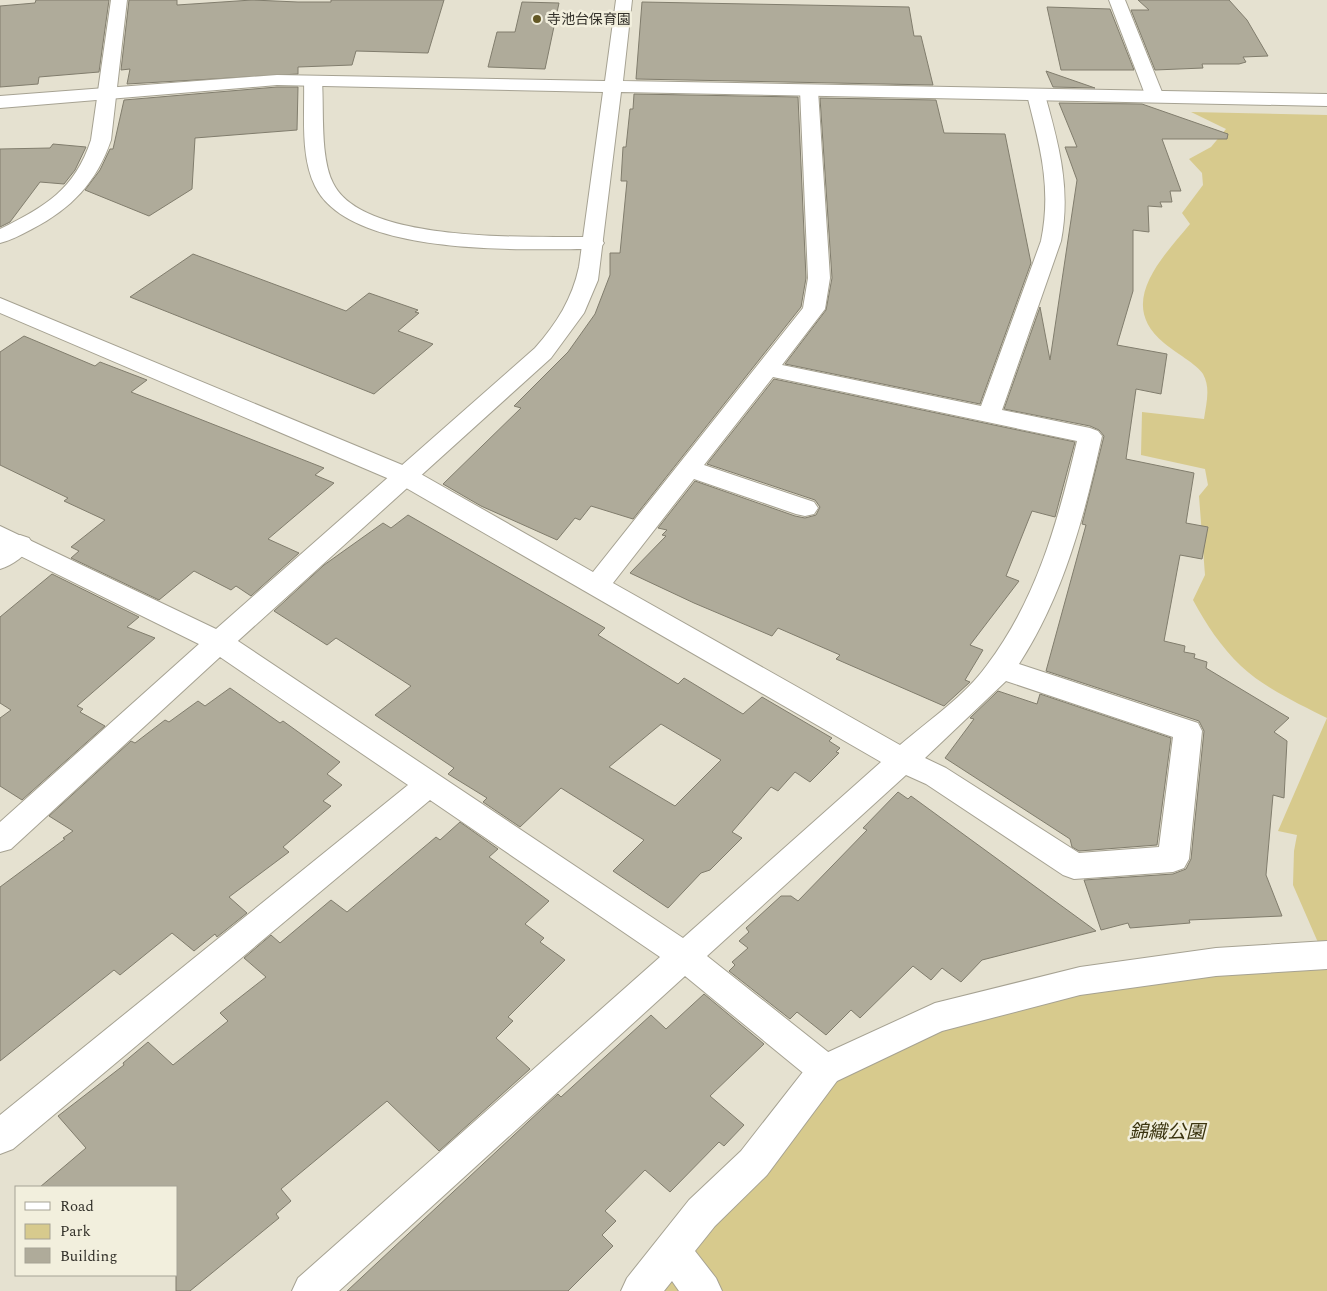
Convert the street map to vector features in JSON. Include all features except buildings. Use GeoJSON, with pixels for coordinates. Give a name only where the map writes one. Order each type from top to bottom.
{"type":"FeatureCollection","features":[{"type":"Feature","properties":{"kind":"street"},"geometry":{"type":"LineString","coordinates":[[0,238],[28,224],[65,199],[90,173],[98,157],[102,140],[119,0]]}},
{"type":"Feature","properties":{"kind":"street"},"geometry":{"type":"LineString","coordinates":[[0,840],[543,353],[564,330],[576,312],[587,289],[624,0]]}},
{"type":"Feature","properties":{"kind":"street"},"geometry":{"type":"LineString","coordinates":[[1117,0],[1155,97]]}},
{"type":"Feature","properties":{"kind":"street"},"geometry":{"type":"LineString","coordinates":[[313,81],[319,173],[326,189],[357,216],[375,225],[460,240],[594,243]]}},
{"type":"Feature","properties":{"kind":"street"},"geometry":{"type":"LineString","coordinates":[[0,102],[246,82],[313,81],[1327,100]]}},
{"type":"Feature","properties":{"kind":"street"},"geometry":{"type":"LineString","coordinates":[[597,585],[769,369],[814,309],[818,294],[819,278],[809,90]]}},
{"type":"Feature","properties":{"kind":"street"},"geometry":{"type":"LineString","coordinates":[[989,415],[1052,241],[1056,224],[1057,182],[1036,95]]}},
{"type":"Feature","properties":{"kind":"street"},"geometry":{"type":"LineString","coordinates":[[0,305],[405,476],[902,760],[936,776],[1074,866],[1173,859],[1188,731],[1000,668]]}},
{"type":"Feature","properties":{"kind":"street"},"geometry":{"type":"LineString","coordinates":[[310,1291],[902,760],[1000,668],[1020,639],[1048,585],[1072,514],[1090,436],[769,369]]}},
{"type":"Feature","properties":{"kind":"street"},"geometry":{"type":"LineString","coordinates":[[690,469],[805,508]]}},
{"type":"Feature","properties":{"kind":"street"},"geometry":{"type":"LineString","coordinates":[[7,546],[219,642],[684,956],[825,1070]]}},
{"type":"Feature","properties":{"kind":"street"},"geometry":{"type":"LineString","coordinates":[[0,1137],[429,784]]}},
{"type":"Feature","properties":{"kind":"street"},"geometry":{"type":"LineString","coordinates":[[640,1291],[702,1213],[754,1163],[825,1070],[935,1018],[1008,998],[1080,982],[1216,962],[1327,955]]}},
{"type":"Feature","properties":{"kind":"street"},"geometry":{"type":"LineString","coordinates":[[672,1251],[703,1291]]}},
{"type":"Feature","properties":{"kind":"green space"},"geometry":{"type":"Polygon","coordinates":[[[1191,112],[1327,115],[1327,718],[1270,688],[1250,674],[1214,635],[1193,600],[1205,575],[1199,496],[1208,485],[1205,469],[1141,455],[1142,412],[1204,419],[1207,402],[1207,385],[1203,374],[1196,366],[1164,343],[1150,328],[1144,313],[1143,297],[1156,267],[1190,224],[1182,213],[1203,185],[1202,173],[1189,159],[1211,147],[1226,129],[1191,112]]]}},
{"type":"Feature","properties":{"kind":"green space","name":"錦織公園"},"geometry":{"type":"Polygon","coordinates":[[[1327,718],[1327,1291],[640,1291],[825,1070],[935,1018],[1323,954],[1293,885],[1294,851],[1297,835],[1278,831],[1327,718]]]}},
{"type":"Feature","properties":{"kind":"place","name":"寺池台保育園"},"geometry":{"type":"Point","coordinates":[537,19]}}]}
